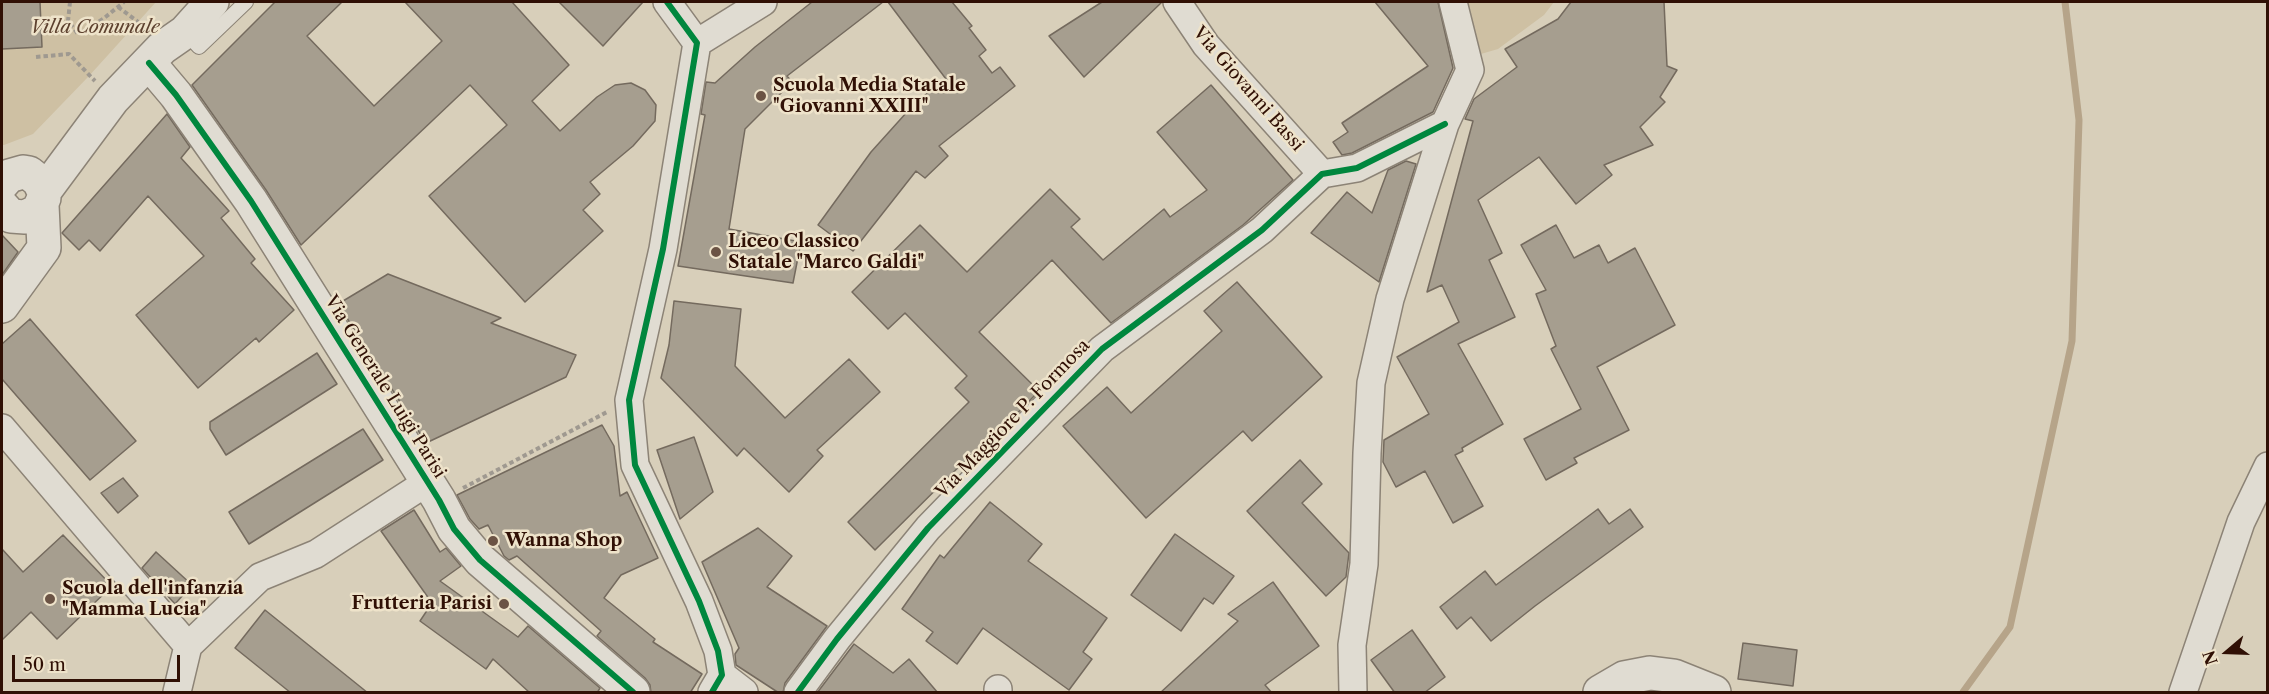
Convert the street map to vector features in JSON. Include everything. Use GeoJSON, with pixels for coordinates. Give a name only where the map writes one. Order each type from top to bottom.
{"type":"FeatureCollection","features":[{"type":"Feature","properties":{"kind":"street"},"geometry":{"type":"LineString","coordinates":[[21,182],[79,145],[113,99],[168,36],[213,2]]}},
{"type":"Feature","properties":{"kind":"street"},"geometry":{"type":"LineString","coordinates":[[668,2],[697,43],[663,249],[629,400],[635,465],[699,601],[718,651],[717,684],[744,693]]}},
{"type":"Feature","properties":{"kind":"street"},"geometry":{"type":"LineString","coordinates":[[697,43],[763,2]]}},
{"type":"Feature","properties":{"kind":"street","name":"Via Giovanni Bassi"},"geometry":{"type":"LineString","coordinates":[[1177,2],[1206,45],[1322,174]]}},
{"type":"Feature","properties":{"kind":"street"},"geometry":{"type":"LineString","coordinates":[[1353,693],[1352,645],[1364,564],[1371,383],[1390,299],[1445,124],[1470,70],[1453,2]]}},
{"type":"Feature","properties":{"kind":"street","name":"Via Generale Luigi Parisi"},"geometry":{"type":"LineString","coordinates":[[168,36],[176,95],[251,201],[454,529],[480,560],[633,693]]}},
{"type":"Feature","properties":{"kind":"street"},"geometry":{"type":"LineString","coordinates":[[1322,174],[1357,168],[1445,124]]}},
{"type":"Feature","properties":{"kind":"street","name":"Via Maggiore P. Formosa"},"geometry":{"type":"LineString","coordinates":[[798,693],[837,639],[928,528],[1102,349],[1262,230],[1322,174]]}},
{"type":"Feature","properties":{"kind":"street"},"geometry":{"type":"LineString","coordinates":[[2,206],[11,216],[18,218],[32,215],[21,182]]}},
{"type":"Feature","properties":{"kind":"street"},"geometry":{"type":"LineString","coordinates":[[2,306],[44,248],[21,182]]}},
{"type":"Feature","properties":{"kind":"street"},"geometry":{"type":"LineString","coordinates":[[2,428],[188,646]]}},
{"type":"Feature","properties":{"kind":"street"},"geometry":{"type":"LineString","coordinates":[[2183,693],[2241,522],[2268,466]]}},
{"type":"Feature","properties":{"kind":"street"},"geometry":{"type":"LineString","coordinates":[[177,693],[188,646],[260,577],[316,554],[432,492]]}},
{"type":"Feature","properties":{"kind":"street"},"geometry":{"type":"LineString","coordinates":[[1600,693],[1624,678],[1650,673],[1674,676],[1714,693]]}},
{"type":"Feature","properties":{"kind":"lane"},"geometry":{"type":"LineString","coordinates":[[168,36],[199,47],[246,2]]}},
{"type":"Feature","properties":{"kind":"path"},"geometry":{"type":"LineString","coordinates":[[70,2],[68,21],[78,34],[103,19],[124,2]]}},
{"type":"Feature","properties":{"kind":"path"},"geometry":{"type":"LineString","coordinates":[[118,7],[137,21],[168,36]]}},
{"type":"Feature","properties":{"kind":"path"},"geometry":{"type":"LineString","coordinates":[[36,57],[69,54],[113,99]]}},
{"type":"Feature","properties":{"kind":"path"},"geometry":{"type":"LineString","coordinates":[[432,492],[629,400]]}},
{"type":"Feature","properties":{"kind":"green space","name":"Villa Comunale"},"geometry":{"type":"Polygon","coordinates":[[[2,2],[156,2],[33,134],[2,145],[2,2]]]}},
{"type":"Feature","properties":{"kind":"green space"},"geometry":{"type":"Polygon","coordinates":[[[1453,2],[1554,2],[1544,15],[1498,49],[1474,56],[1453,2]]]}},
{"type":"Feature","properties":{"kind":"building"},"geometry":{"type":"Polygon","coordinates":[[[2,2],[40,2],[42,47],[2,49],[2,2]]]}},
{"type":"Feature","properties":{"kind":"building"},"geometry":{"type":"Polygon","coordinates":[[[275,2],[342,2],[307,36],[374,106],[442,41],[405,2],[512,2],[569,65],[532,101],[560,131],[597,97],[615,85],[631,83],[645,90],[656,105],[655,121],[633,146],[590,182],[600,194],[583,210],[603,231],[525,302],[429,196],[507,125],[470,85],[301,245],[266,190],[192,85],[275,2]]]}},
{"type":"Feature","properties":{"kind":"building"},"geometry":{"type":"Polygon","coordinates":[[[559,2],[643,2],[603,46],[559,2]]]}},
{"type":"Feature","properties":{"kind":"building"},"geometry":{"type":"Polygon","coordinates":[[[812,2],[883,2],[787,76],[792,82],[745,129],[729,229],[801,242],[793,283],[678,266],[705,115],[701,114],[706,82],[715,83],[755,47],[812,2]]]}},
{"type":"Feature","properties":{"kind":"building"},"geometry":{"type":"Polygon","coordinates":[[[888,2],[952,2],[972,26],[969,28],[986,50],[979,56],[992,73],[1000,67],[1015,86],[939,146],[948,156],[925,178],[916,171],[853,251],[818,225],[871,152],[916,102],[946,79],[888,2]]]}},
{"type":"Feature","properties":{"kind":"building"},"geometry":{"type":"Polygon","coordinates":[[[1102,2],[1162,2],[1084,77],[1049,36],[1102,2]]]}},
{"type":"Feature","properties":{"kind":"building"},"geometry":{"type":"Polygon","coordinates":[[[1375,2],[1438,2],[1453,68],[1433,112],[1352,153],[1342,155],[1333,142],[1348,132],[1342,123],[1428,66],[1375,2]]]}},
{"type":"Feature","properties":{"kind":"building"},"geometry":{"type":"Polygon","coordinates":[[[1571,2],[1664,2],[1667,66],[1677,70],[1660,97],[1665,102],[1640,127],[1653,145],[1604,165],[1612,175],[1576,204],[1539,157],[1478,200],[1502,253],[1489,260],[1515,317],[1458,344],[1503,424],[1462,448],[1463,451],[1455,455],[1483,506],[1453,523],[1425,471],[1396,487],[1383,462],[1384,440],[1429,414],[1397,357],[1459,322],[1442,285],[1427,292],[1473,121],[1465,119],[1474,99],[1517,67],[1505,49],[1558,19],[1571,2]]]}},
{"type":"Feature","properties":{"kind":"building"},"geometry":{"type":"Polygon","coordinates":[[[1211,85],[1293,180],[1243,225],[1111,323],[1052,260],[979,332],[1039,391],[999,432],[997,429],[875,550],[848,522],[969,402],[955,388],[967,376],[905,313],[888,329],[852,292],[920,225],[967,272],[1050,189],[1080,219],[1071,227],[1103,260],[1164,209],[1170,217],[1207,190],[1157,132],[1211,85]]]}},
{"type":"Feature","properties":{"kind":"building"},"geometry":{"type":"Polygon","coordinates":[[[167,114],[190,147],[181,158],[229,211],[221,218],[255,259],[251,263],[294,310],[259,342],[256,338],[198,388],[136,315],[204,256],[148,196],[100,251],[89,240],[79,250],[62,233],[167,114]]]}},
{"type":"Feature","properties":{"kind":"building"},"geometry":{"type":"Polygon","coordinates":[[[1406,161],[1416,164],[1379,282],[1311,233],[1347,192],[1372,213],[1388,170],[1406,161]]]}},
{"type":"Feature","properties":{"kind":"building"},"geometry":{"type":"Polygon","coordinates":[[[1556,225],[1574,258],[1599,245],[1608,263],[1635,248],[1675,325],[1597,367],[1629,430],[1574,458],[1577,463],[1546,480],[1524,439],[1581,409],[1551,349],[1556,346],[1536,294],[1546,290],[1521,245],[1556,225]]]}},
{"type":"Feature","properties":{"kind":"building"},"geometry":{"type":"Polygon","coordinates":[[[2,235],[18,252],[2,275],[2,235]]]}},
{"type":"Feature","properties":{"kind":"building"},"geometry":{"type":"Polygon","coordinates":[[[388,274],[501,318],[491,323],[576,355],[566,377],[426,443],[338,304],[388,274]]]}},
{"type":"Feature","properties":{"kind":"building"},"geometry":{"type":"Polygon","coordinates":[[[1237,282],[1322,377],[1252,441],[1243,431],[1146,518],[1063,426],[1107,387],[1131,413],[1222,331],[1204,311],[1237,282]]]}},
{"type":"Feature","properties":{"kind":"building"},"geometry":{"type":"Polygon","coordinates":[[[674,301],[741,309],[735,366],[785,418],[849,359],[880,392],[817,450],[823,456],[789,492],[744,448],[737,456],[661,378],[669,345],[674,301]]]}},
{"type":"Feature","properties":{"kind":"building"},"geometry":{"type":"Polygon","coordinates":[[[30,319],[136,441],[90,480],[2,379],[2,344],[30,319]]]}},
{"type":"Feature","properties":{"kind":"building"},"geometry":{"type":"Polygon","coordinates":[[[317,353],[337,384],[226,455],[210,429],[210,422],[317,353]]]}},
{"type":"Feature","properties":{"kind":"building"},"geometry":{"type":"Polygon","coordinates":[[[602,425],[614,446],[620,496],[627,492],[658,558],[621,575],[604,598],[655,639],[653,642],[702,674],[690,693],[651,693],[650,685],[645,678],[597,636],[601,631],[517,556],[509,560],[504,556],[488,525],[479,529],[470,519],[457,495],[602,425]]]}},
{"type":"Feature","properties":{"kind":"building"},"geometry":{"type":"Polygon","coordinates":[[[363,429],[383,460],[249,544],[229,512],[363,429]]]}},
{"type":"Feature","properties":{"kind":"building"},"geometry":{"type":"Polygon","coordinates":[[[694,437],[713,492],[680,519],[657,450],[694,437]]]}},
{"type":"Feature","properties":{"kind":"building"},"geometry":{"type":"Polygon","coordinates":[[[1300,460],[1322,484],[1302,503],[1349,553],[1346,577],[1326,596],[1247,511],[1300,460]]]}},
{"type":"Feature","properties":{"kind":"building"},"geometry":{"type":"Polygon","coordinates":[[[123,478],[138,496],[118,513],[101,493],[123,478]]]}},
{"type":"Feature","properties":{"kind":"building"},"geometry":{"type":"Polygon","coordinates":[[[990,502],[1042,544],[1028,561],[1107,618],[1083,652],[1092,659],[1069,690],[983,628],[957,664],[926,641],[933,632],[902,609],[940,555],[944,558],[990,502]]]}},
{"type":"Feature","properties":{"kind":"building"},"geometry":{"type":"Polygon","coordinates":[[[1598,509],[1609,524],[1630,509],[1643,527],[1491,641],[1471,617],[1457,629],[1440,607],[1485,571],[1496,585],[1598,509]]]}},
{"type":"Feature","properties":{"kind":"building"},"geometry":{"type":"Polygon","coordinates":[[[414,510],[440,552],[446,548],[461,566],[440,581],[518,637],[528,626],[600,688],[597,693],[530,693],[493,659],[486,669],[420,621],[432,603],[381,531],[414,510]]]}},
{"type":"Feature","properties":{"kind":"building"},"geometry":{"type":"Polygon","coordinates":[[[758,528],[792,556],[767,587],[827,626],[785,683],[783,693],[779,693],[736,665],[735,654],[739,648],[702,562],[758,528]]]}},
{"type":"Feature","properties":{"kind":"building"},"geometry":{"type":"Polygon","coordinates":[[[1175,534],[1234,576],[1213,604],[1204,598],[1181,631],[1131,595],[1175,534]]]}},
{"type":"Feature","properties":{"kind":"building","name":"Scuola dell'infanzia \"Mamma Lucia\""},"geometry":{"type":"Polygon","coordinates":[[[63,535],[112,586],[57,639],[31,612],[2,640],[2,549],[23,572],[63,535]]]}},
{"type":"Feature","properties":{"kind":"building"},"geometry":{"type":"Polygon","coordinates":[[[156,552],[192,585],[175,604],[142,568],[156,552]]]}},
{"type":"Feature","properties":{"kind":"building"},"geometry":{"type":"Polygon","coordinates":[[[1273,582],[1319,646],[1265,685],[1272,693],[1160,693],[1238,621],[1228,614],[1273,582]]]}},
{"type":"Feature","properties":{"kind":"building"},"geometry":{"type":"Polygon","coordinates":[[[265,610],[368,693],[291,693],[235,648],[265,610]]]}},
{"type":"Feature","properties":{"kind":"building"},"geometry":{"type":"Polygon","coordinates":[[[1412,630],[1445,677],[1424,693],[1395,693],[1371,660],[1412,630]]]}},
{"type":"Feature","properties":{"kind":"building"},"geometry":{"type":"Polygon","coordinates":[[[1743,643],[1797,650],[1793,686],[1738,679],[1743,643]]]}},
{"type":"Feature","properties":{"kind":"building"},"geometry":{"type":"Polygon","coordinates":[[[854,644],[893,673],[909,659],[938,693],[817,693],[854,644]]]}},
{"type":"Feature","properties":{"kind":"waterway"},"geometry":{"type":"LineString","coordinates":[[1963,692],[2010,627],[2072,341],[2079,120],[2065,2]]}},
{"type":"Feature","properties":{"kind":"cycle path"},"geometry":{"type":"LineString","coordinates":[[667,2],[697,43],[663,249],[629,400],[635,465],[699,601],[718,651],[722,675],[712,692]]}},
{"type":"Feature","properties":{"kind":"cycle path"},"geometry":{"type":"LineString","coordinates":[[149,63],[176,95],[251,201],[439,500],[454,529],[480,560],[633,692]]}},
{"type":"Feature","properties":{"kind":"cycle path"},"geometry":{"type":"LineString","coordinates":[[798,692],[837,639],[928,528],[1102,349],[1262,230],[1322,174],[1357,168],[1445,124]]}},
{"type":"Feature","properties":{"kind":"place","name":"Scuola Media Statale \"Giovanni XXIII\""},"geometry":{"type":"Point","coordinates":[761,96]}},
{"type":"Feature","properties":{"kind":"place","name":"Liceo Classico Statale \"Marco Galdi\""},"geometry":{"type":"Point","coordinates":[716,252]}},
{"type":"Feature","properties":{"kind":"place","name":"Wanna Shop"},"geometry":{"type":"Point","coordinates":[493,541]}},
{"type":"Feature","properties":{"kind":"place","name":"Scuola dell'infanzia \"Mamma Lucia\""},"geometry":{"type":"Point","coordinates":[50,599]}},
{"type":"Feature","properties":{"kind":"place","name":"Frutteria Parisi"},"geometry":{"type":"Point","coordinates":[504,604]}}]}
